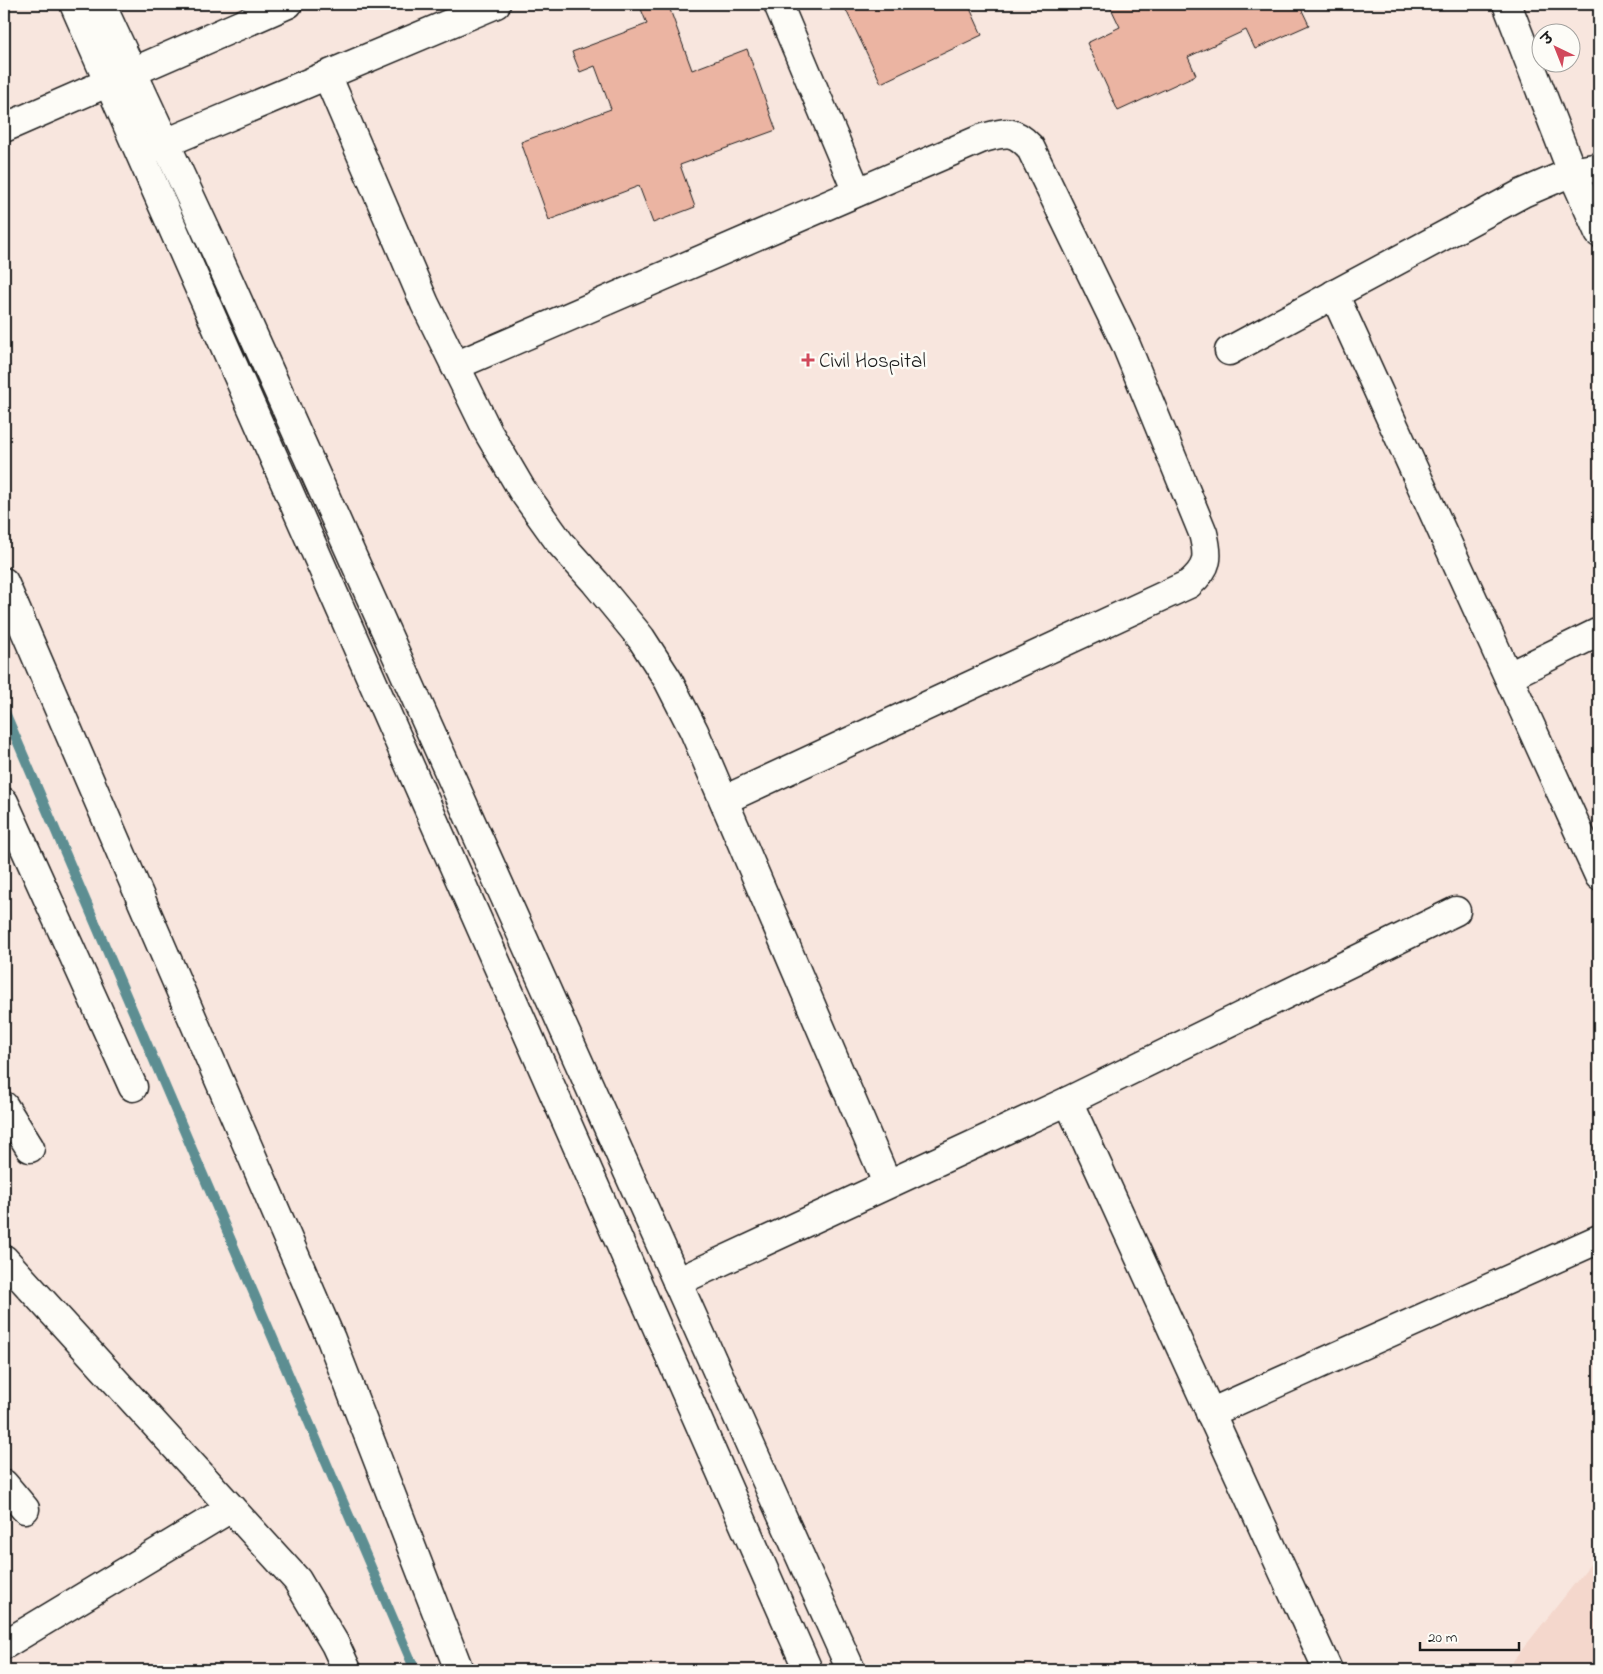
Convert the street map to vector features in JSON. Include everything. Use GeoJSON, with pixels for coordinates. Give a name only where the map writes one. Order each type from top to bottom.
{"type":"FeatureCollection","features":[{"type":"Feature","properties":{"kind":"street"},"geometry":{"type":"LineString","coordinates":[[74,4],[165,143],[851,1670]]}},
{"type":"Feature","properties":{"kind":"street"},"geometry":{"type":"LineString","coordinates":[[101,4],[140,154],[808,1670]]}},
{"type":"Feature","properties":{"kind":"street"},"geometry":{"type":"LineString","coordinates":[[4,128],[288,4]]}},
{"type":"Feature","properties":{"kind":"street"},"geometry":{"type":"LineString","coordinates":[[140,154],[496,4]]}},
{"type":"Feature","properties":{"kind":"street"},"geometry":{"type":"LineString","coordinates":[[778,4],[856,192]]}},
{"type":"Feature","properties":{"kind":"street"},"geometry":{"type":"LineString","coordinates":[[1507,4],[1572,172],[1599,233]]}},
{"type":"Feature","properties":{"kind":"street"},"geometry":{"type":"LineString","coordinates":[[327,75],[425,304],[488,432],[522,490],[560,543],[596,582],[641,638],[668,680],[694,731],[887,1183]]}},
{"type":"Feature","properties":{"kind":"street"},"geometry":{"type":"LineString","coordinates":[[455,366],[983,138],[1003,133],[1019,135],[1030,147],[1041,166],[1126,345],[1203,533],[1208,555],[1201,574],[1189,584],[724,800]]}},
{"type":"Feature","properties":{"kind":"street"},"geometry":{"type":"LineString","coordinates":[[1229,351],[1523,193],[1572,172],[1599,167]]}},
{"type":"Feature","properties":{"kind":"street"},"geometry":{"type":"LineString","coordinates":[[1334,294],[1599,876]]}},
{"type":"Feature","properties":{"kind":"street"},"geometry":{"type":"LineString","coordinates":[[4,582],[331,1339],[459,1670]]}},
{"type":"Feature","properties":{"kind":"street"},"geometry":{"type":"LineString","coordinates":[[1509,676],[1599,632]]}},
{"type":"Feature","properties":{"kind":"street"},"geometry":{"type":"LineString","coordinates":[[4,802],[133,1087]]}},
{"type":"Feature","properties":{"kind":"street"},"geometry":{"type":"LineString","coordinates":[[677,1282],[887,1183],[1068,1101],[1456,911]]}},
{"type":"Feature","properties":{"kind":"street"},"geometry":{"type":"LineString","coordinates":[[1068,1101],[1328,1670]]}},
{"type":"Feature","properties":{"kind":"street"},"geometry":{"type":"LineString","coordinates":[[4,1106],[30,1148]]}},
{"type":"Feature","properties":{"kind":"street"},"geometry":{"type":"LineString","coordinates":[[1210,1412],[1599,1239]]}},
{"type":"Feature","properties":{"kind":"street"},"geometry":{"type":"LineString","coordinates":[[4,1259],[297,1580],[335,1644],[347,1670]]}},
{"type":"Feature","properties":{"kind":"street"},"geometry":{"type":"LineString","coordinates":[[4,1484],[25,1508]]}},
{"type":"Feature","properties":{"kind":"street"},"geometry":{"type":"LineString","coordinates":[[4,1645],[231,1508]]}},
{"type":"Feature","properties":{"kind":"shaded area"},"geometry":{"type":"Polygon","coordinates":[[[1599,1553],[1599,1670],[1506,1670],[1599,1553]]]}},
{"type":"Feature","properties":{"kind":"building"},"geometry":{"type":"Polygon","coordinates":[[[639,4],[668,4],[692,70],[747,49],[776,130],[680,165],[695,207],[653,223],[639,186],[549,220],[521,142],[611,109],[595,66],[580,72],[572,52],[647,24],[639,4]]]}},
{"type":"Feature","properties":{"kind":"building"},"geometry":{"type":"Polygon","coordinates":[[[859,4],[968,4],[982,35],[881,83],[846,10],[859,4]]]}},
{"type":"Feature","properties":{"kind":"building"},"geometry":{"type":"Polygon","coordinates":[[[1109,4],[1299,4],[1309,25],[1255,49],[1246,30],[1188,57],[1196,75],[1118,111],[1087,43],[1120,27],[1109,4]]]}},
{"type":"Feature","properties":{"kind":"waterway"},"geometry":{"type":"LineString","coordinates":[[4,710],[415,1670]]}},
{"type":"Feature","properties":{"kind":"place","name":"Civil Hospital"},"geometry":{"type":"Point","coordinates":[808,360]}}]}
